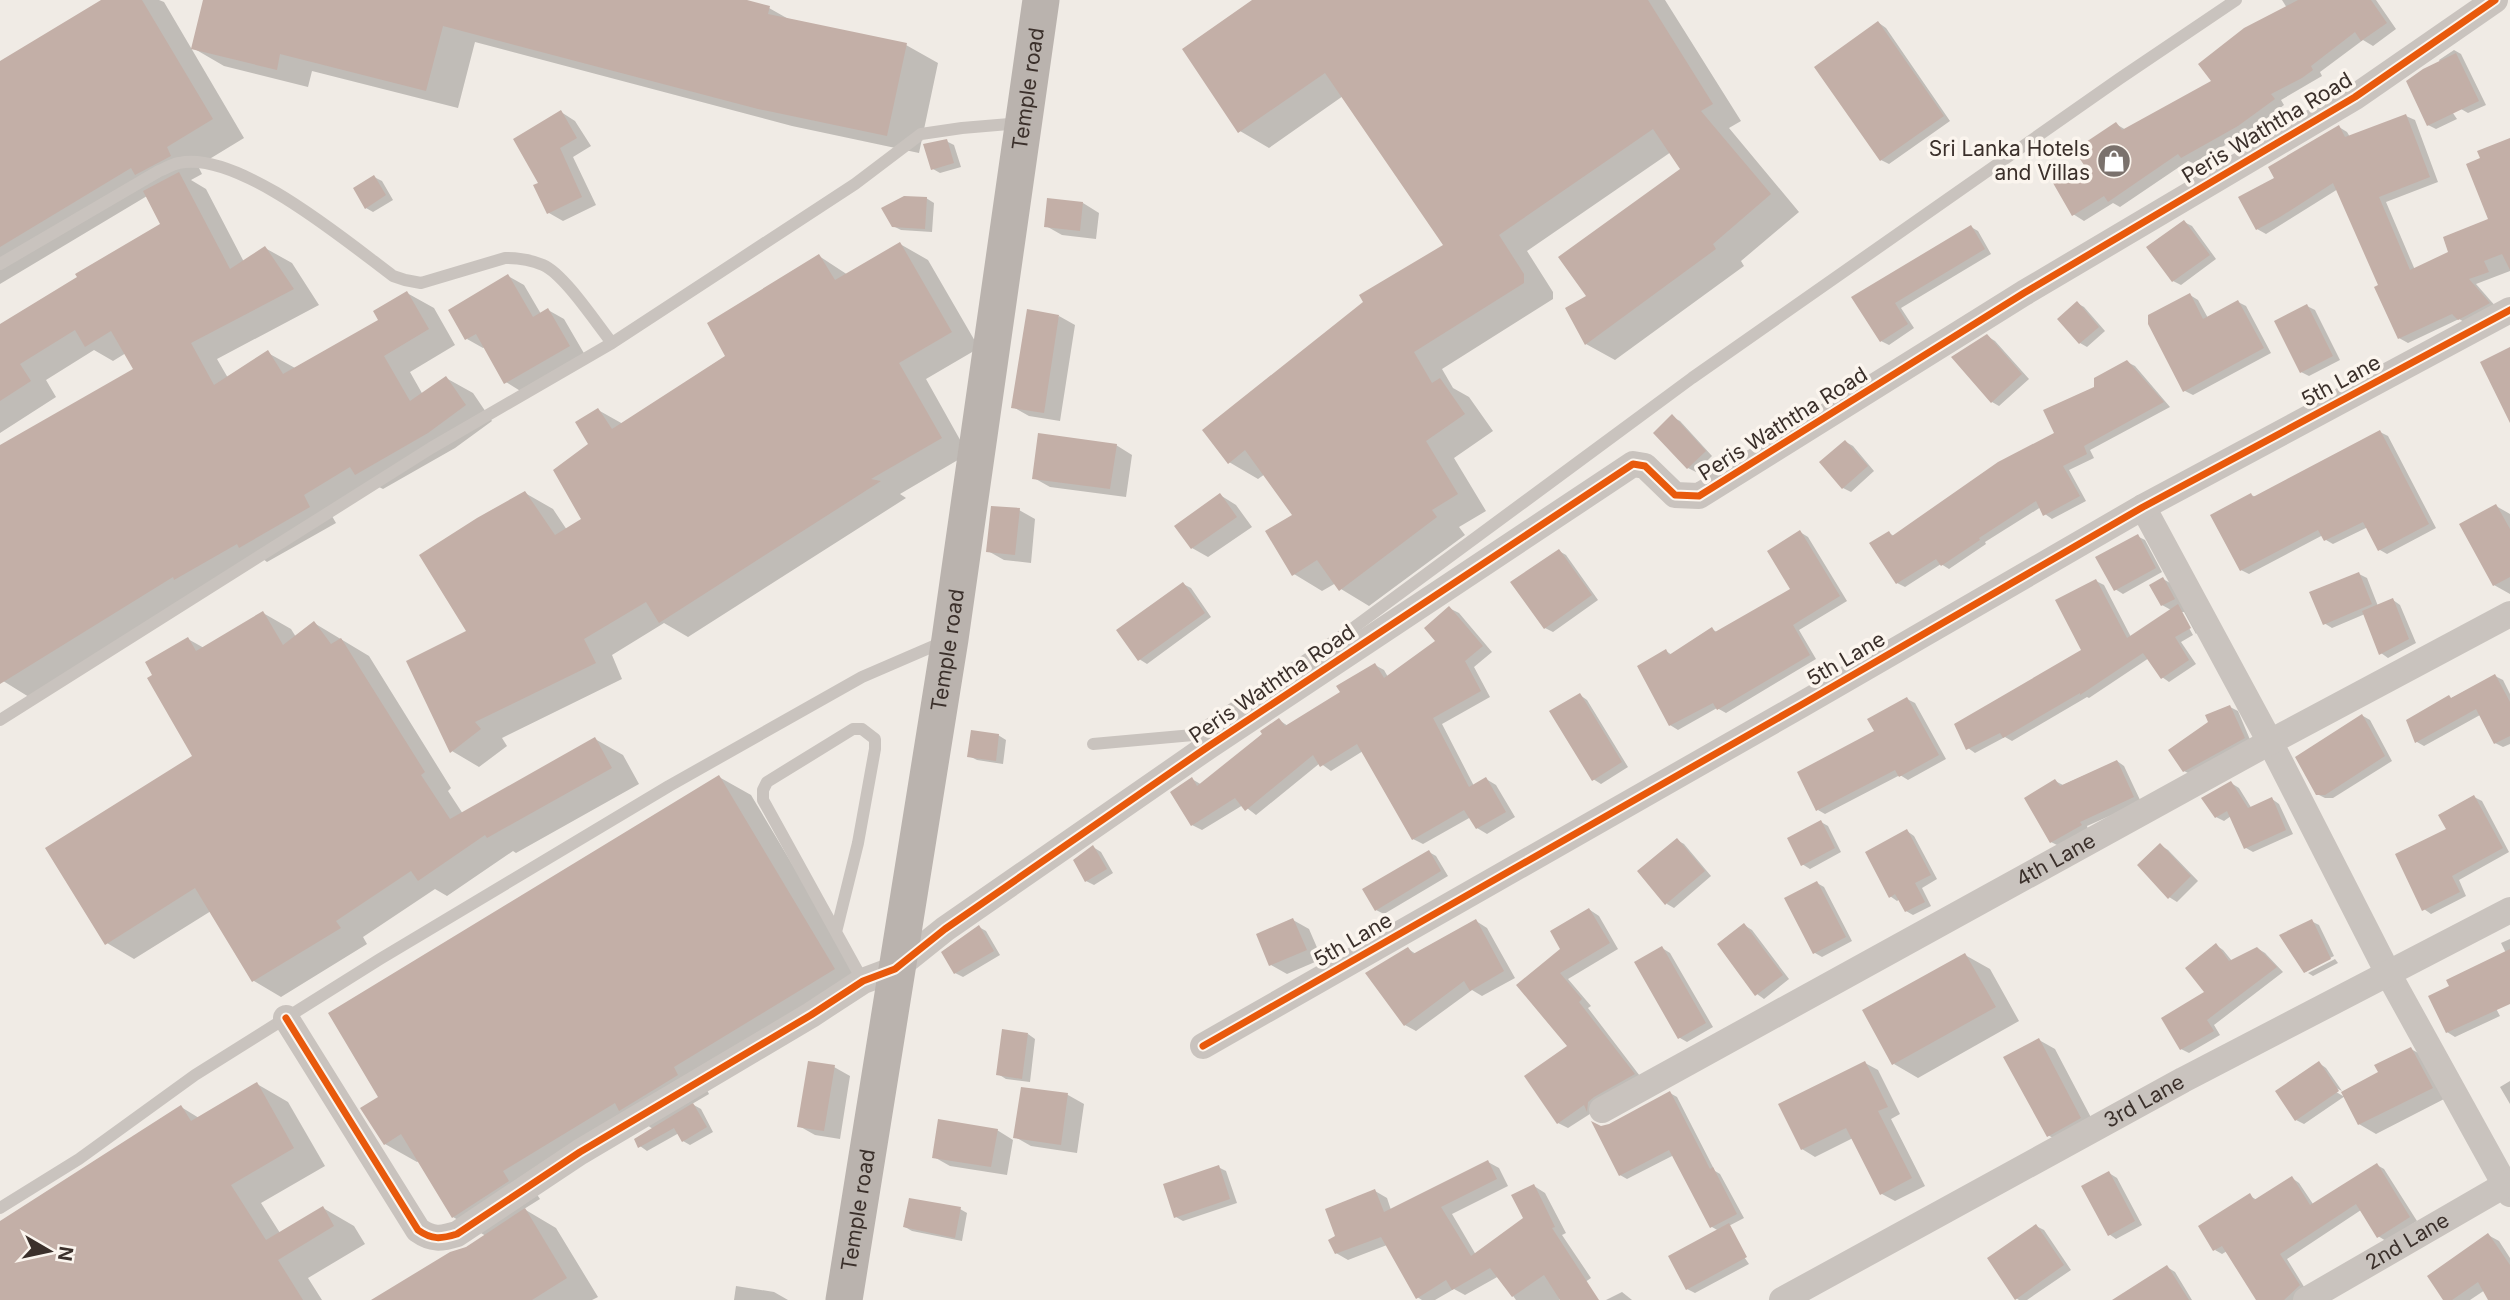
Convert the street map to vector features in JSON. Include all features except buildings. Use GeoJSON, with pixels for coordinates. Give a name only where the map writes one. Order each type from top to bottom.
{"type":"FeatureCollection","features":[{"type":"Feature","properties":{"kind":"street","name":"Temple road"},"geometry":{"type":"LineString","coordinates":[[844,1300],[879,975],[950,639],[1041,0]]}},
{"type":"Feature","properties":{"kind":"street","name":"Peris Waththa Road"},"geometry":{"type":"LineString","coordinates":[[286,1018],[418,1230],[426,1236],[439,1239],[457,1234],[580,1152],[879,975],[1209,746],[1633,464],[1645,466],[1675,495],[1699,496],[2024,293],[2355,97],[2495,0]]}},
{"type":"Feature","properties":{"kind":"street","name":"5th Lane"},"geometry":{"type":"LineString","coordinates":[[1203,1046],[2143,507],[2510,310]]}},
{"type":"Feature","properties":{"kind":"street"},"geometry":{"type":"LineString","coordinates":[[2143,507],[2270,742],[2389,975],[2508,1187]]}},
{"type":"Feature","properties":{"kind":"street","name":"4th Lane"},"geometry":{"type":"LineString","coordinates":[[1602,1110],[2270,742],[2510,614]]}},
{"type":"Feature","properties":{"kind":"street","name":"3rd Lane"},"geometry":{"type":"LineString","coordinates":[[1783,1300],[2183,1080],[2510,910]]}},
{"type":"Feature","properties":{"kind":"street","name":"2nd Lane"},"geometry":{"type":"LineString","coordinates":[[2305,1300],[2508,1187]]}},
{"type":"Feature","properties":{"kind":"lane"},"geometry":{"type":"LineString","coordinates":[[1093,744],[1194,735],[1345,634],[1692,378],[2236,0]]}},
{"type":"Feature","properties":{"kind":"lane"},"geometry":{"type":"LineString","coordinates":[[0,720],[431,448],[612,342],[855,184],[921,134],[1022,123]]}},
{"type":"Feature","properties":{"kind":"lane"},"geometry":{"type":"LineString","coordinates":[[0,264],[159,172],[179,163],[206,164],[237,173],[278,192],[393,276],[405,281],[421,283],[505,258],[542,264],[555,272],[612,342]]}},
{"type":"Feature","properties":{"kind":"lane"},"geometry":{"type":"LineString","coordinates":[[0,1208],[79,1159],[195,1075],[380,959],[669,786],[862,677],[950,639]]}},
{"type":"Feature","properties":{"kind":"lane"},"geometry":{"type":"LineString","coordinates":[[836,932],[858,843],[875,749],[875,739],[862,729],[853,729],[767,782],[763,790],[763,800],[836,932],[879,975]]}},
{"type":"Feature","properties":{"kind":"cycle path"},"geometry":{"type":"LineString","coordinates":[[286,1018],[418,1230],[437,1238],[457,1234],[580,1152],[811,1015],[863,981],[895,969],[945,929],[1209,746],[1633,464],[1645,466],[1675,495],[1699,496],[2024,293],[2355,97],[2495,0]]}},
{"type":"Feature","properties":{"kind":"cycle path"},"geometry":{"type":"LineString","coordinates":[[1203,1046],[2143,507],[2510,310]]}},
{"type":"Feature","properties":{"kind":"place","name":"Sri Lanka Hotels and Villas"},"geometry":{"type":"Point","coordinates":[2114,161]}}]}
